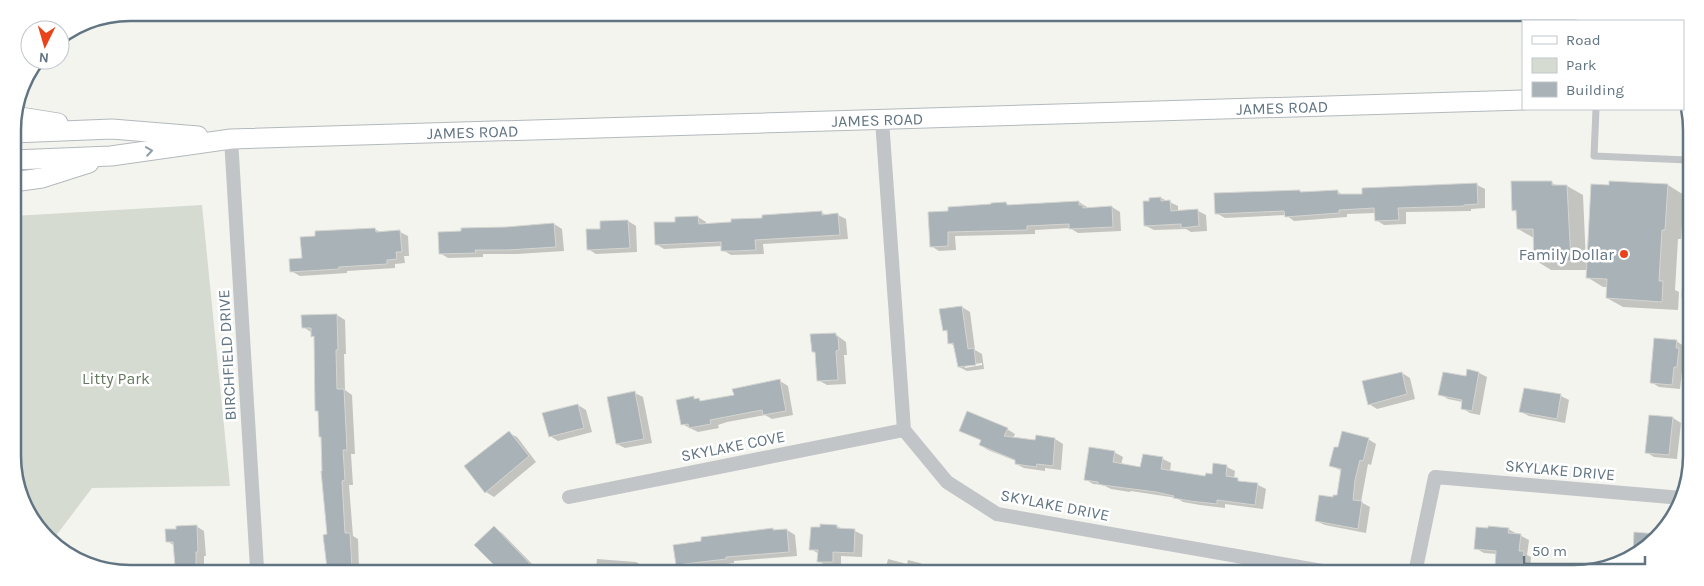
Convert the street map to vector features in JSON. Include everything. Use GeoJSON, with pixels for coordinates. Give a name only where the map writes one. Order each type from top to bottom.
{"type":"FeatureCollection","features":[{"type":"Feature","properties":{"kind":"main road","name":"JAMES ROAD"},"geometry":{"type":"LineString","coordinates":[[21,160],[111,156],[231,139],[1522,100]]}},
{"type":"Feature","properties":{"kind":"main road"},"geometry":{"type":"LineString","coordinates":[[22,117],[94,129]]}},
{"type":"Feature","properties":{"kind":"main road","name":"JAMES ROAD"},"geometry":{"type":"LineString","coordinates":[[21,133],[112,129],[231,139]]}},
{"type":"Feature","properties":{"kind":"main road"},"geometry":{"type":"LineString","coordinates":[[21,181],[42,178],[111,156]]}},
{"type":"Feature","properties":{"kind":"street"},"geometry":{"type":"LineString","coordinates":[[882,120],[904,430]]}},
{"type":"Feature","properties":{"kind":"street","name":"BIRCHFIELD DRIVE"},"geometry":{"type":"LineString","coordinates":[[231,139],[257,565]]}},
{"type":"Feature","properties":{"kind":"street","name":"SKYLAKE COVE"},"geometry":{"type":"LineString","coordinates":[[568,497],[904,430]]}},
{"type":"Feature","properties":{"kind":"street","name":"SKYLAKE DRIVE"},"geometry":{"type":"LineString","coordinates":[[904,430],[947,482],[997,514],[1288,565]]}},
{"type":"Feature","properties":{"kind":"street","name":"SKYLAKE DRIVE"},"geometry":{"type":"LineString","coordinates":[[1416,565],[1435,477],[1674,497]]}},
{"type":"Feature","properties":{"kind":"lane"},"geometry":{"type":"LineString","coordinates":[[1596,110],[1594,156],[1683,160]]}},
{"type":"Feature","properties":{"kind":"green space","name":"Litty Park"},"geometry":{"type":"Polygon","coordinates":[[[202,205],[230,486],[92,488],[56,536],[48,528],[32,504],[23,477],[21,463],[21,216],[202,205]]]}},
{"type":"Feature","properties":{"kind":"building"},"geometry":{"type":"Polygon","coordinates":[[[1511,181],[1552,181],[1552,185],[1567,185],[1571,261],[1534,261],[1533,229],[1517,229],[1516,210],[1512,211],[1511,181]]]}},
{"type":"Feature","properties":{"kind":"building","name":"Family Dollar"},"geometry":{"type":"Polygon","coordinates":[[[1609,181],[1668,184],[1665,230],[1662,230],[1659,281],[1663,281],[1662,302],[1606,298],[1607,279],[1586,278],[1591,184],[1609,185],[1609,181]]]}},
{"type":"Feature","properties":{"kind":"building"},"geometry":{"type":"Polygon","coordinates":[[[1477,183],[1478,204],[1398,208],[1399,220],[1375,221],[1374,208],[1339,210],[1339,213],[1285,217],[1284,211],[1215,214],[1214,193],[1338,190],[1338,194],[1362,194],[1362,188],[1477,183]]]}},
{"type":"Feature","properties":{"kind":"building"},"geometry":{"type":"Polygon","coordinates":[[[1161,197],[1161,201],[1170,200],[1171,211],[1198,209],[1199,226],[1181,228],[1181,224],[1144,226],[1143,201],[1149,201],[1149,198],[1161,197]]]}},
{"type":"Feature","properties":{"kind":"building"},"geometry":{"type":"Polygon","coordinates":[[[1079,201],[1079,205],[1083,205],[1083,208],[1112,206],[1113,227],[1069,229],[1069,224],[1027,226],[1027,230],[948,232],[948,246],[930,247],[928,212],[948,211],[948,207],[991,203],[1006,202],[1007,205],[1079,201]]]}},
{"type":"Feature","properties":{"kind":"building"},"geometry":{"type":"Polygon","coordinates":[[[822,211],[822,215],[838,213],[840,235],[755,240],[756,250],[721,251],[721,242],[655,245],[654,222],[675,222],[675,217],[698,216],[699,224],[731,222],[731,219],[762,218],[762,215],[822,211]]]}},
{"type":"Feature","properties":{"kind":"building"},"geometry":{"type":"Polygon","coordinates":[[[628,220],[630,248],[587,250],[586,229],[600,229],[600,221],[628,220]]]}},
{"type":"Feature","properties":{"kind":"building"},"geometry":{"type":"Polygon","coordinates":[[[554,223],[556,247],[475,250],[476,253],[439,254],[438,232],[461,231],[461,228],[554,223]]]}},
{"type":"Feature","properties":{"kind":"building"},"geometry":{"type":"Polygon","coordinates":[[[375,228],[376,232],[400,230],[402,252],[396,252],[397,259],[387,260],[387,264],[290,272],[289,259],[302,258],[300,237],[315,236],[315,231],[375,228]]]}},
{"type":"Feature","properties":{"kind":"building"},"geometry":{"type":"Polygon","coordinates":[[[962,306],[968,349],[974,348],[976,365],[958,367],[953,343],[948,344],[947,330],[943,331],[939,309],[962,306]]]}},
{"type":"Feature","properties":{"kind":"building"},"geometry":{"type":"Polygon","coordinates":[[[337,314],[337,389],[344,389],[347,450],[343,450],[345,480],[342,481],[345,533],[350,533],[352,565],[327,565],[323,535],[327,534],[321,471],[321,437],[319,437],[318,411],[315,411],[314,336],[311,337],[311,328],[302,328],[301,315],[337,314]]]}},
{"type":"Feature","properties":{"kind":"building"},"geometry":{"type":"Polygon","coordinates":[[[836,333],[839,350],[836,351],[838,380],[817,381],[815,352],[812,352],[810,334],[836,333]]]}},
{"type":"Feature","properties":{"kind":"building"},"geometry":{"type":"Polygon","coordinates":[[[1654,338],[1677,340],[1676,348],[1679,348],[1677,367],[1674,367],[1672,385],[1650,383],[1654,338]]]}},
{"type":"Feature","properties":{"kind":"building"},"geometry":{"type":"Polygon","coordinates":[[[1467,369],[1479,372],[1472,411],[1461,409],[1462,400],[1438,395],[1443,372],[1466,376],[1467,369]]]}},
{"type":"Feature","properties":{"kind":"building"},"geometry":{"type":"Polygon","coordinates":[[[1402,372],[1407,394],[1368,405],[1362,381],[1402,372]]]}},
{"type":"Feature","properties":{"kind":"building"},"geometry":{"type":"Polygon","coordinates":[[[780,379],[786,411],[763,415],[762,410],[710,420],[711,424],[689,428],[688,424],[681,425],[676,400],[694,396],[694,399],[699,398],[700,401],[734,395],[732,389],[780,379]]]}},
{"type":"Feature","properties":{"kind":"building"},"geometry":{"type":"Polygon","coordinates":[[[1524,388],[1561,394],[1557,419],[1519,412],[1524,388]]]}},
{"type":"Feature","properties":{"kind":"building"},"geometry":{"type":"Polygon","coordinates":[[[635,391],[644,439],[616,444],[607,397],[635,391]]]}},
{"type":"Feature","properties":{"kind":"building"},"geometry":{"type":"Polygon","coordinates":[[[578,404],[584,428],[549,437],[542,413],[578,404]]]}},
{"type":"Feature","properties":{"kind":"building"},"geometry":{"type":"Polygon","coordinates":[[[967,411],[1008,428],[1004,436],[1035,440],[1036,435],[1055,438],[1053,466],[1037,464],[1036,467],[1015,464],[1015,460],[979,445],[981,440],[959,431],[967,411]]]}},
{"type":"Feature","properties":{"kind":"building"},"geometry":{"type":"Polygon","coordinates":[[[1649,415],[1673,417],[1669,455],[1645,453],[1649,415]]]}},
{"type":"Feature","properties":{"kind":"building"},"geometry":{"type":"Polygon","coordinates":[[[509,431],[529,456],[485,493],[464,466],[509,431]]]}},
{"type":"Feature","properties":{"kind":"building"},"geometry":{"type":"Polygon","coordinates":[[[1342,431],[1369,438],[1363,461],[1360,460],[1355,480],[1353,500],[1362,501],[1358,529],[1315,521],[1319,495],[1333,497],[1333,495],[1337,495],[1341,469],[1329,466],[1334,447],[1338,447],[1342,431]]]}},
{"type":"Feature","properties":{"kind":"building"},"geometry":{"type":"Polygon","coordinates":[[[1089,447],[1115,451],[1113,462],[1140,467],[1143,454],[1163,457],[1161,469],[1205,476],[1206,473],[1212,474],[1213,463],[1227,465],[1226,476],[1238,478],[1238,481],[1258,483],[1255,505],[1217,500],[1217,504],[1190,501],[1156,492],[1102,485],[1098,484],[1098,482],[1084,480],[1089,447]]]}},
{"type":"Feature","properties":{"kind":"building"},"geometry":{"type":"Polygon","coordinates":[[[820,524],[837,525],[837,528],[855,529],[854,553],[833,552],[833,562],[817,562],[818,550],[809,550],[811,527],[820,527],[820,524]]]}},
{"type":"Feature","properties":{"kind":"building"},"geometry":{"type":"Polygon","coordinates":[[[197,525],[198,552],[196,552],[196,565],[175,565],[173,542],[166,542],[165,529],[176,529],[176,526],[197,525]]]}},
{"type":"Feature","properties":{"kind":"building"},"geometry":{"type":"Polygon","coordinates":[[[494,526],[531,565],[494,565],[474,545],[494,526]]]}},
{"type":"Feature","properties":{"kind":"building"},"geometry":{"type":"Polygon","coordinates":[[[1488,526],[1509,528],[1508,533],[1521,534],[1519,551],[1524,551],[1523,565],[1495,565],[1496,551],[1474,549],[1476,527],[1488,528],[1488,526]]]}},
{"type":"Feature","properties":{"kind":"building"},"geometry":{"type":"Polygon","coordinates":[[[773,528],[773,530],[787,529],[789,552],[726,557],[726,559],[676,565],[673,545],[701,541],[701,537],[773,528]]]}},
{"type":"Feature","properties":{"kind":"building"},"geometry":{"type":"Polygon","coordinates":[[[1634,532],[1650,534],[1646,538],[1633,546],[1634,532]]]}},
{"type":"Feature","properties":{"kind":"place","name":"Family Dollar"},"geometry":{"type":"Point","coordinates":[1624,254]}}]}
